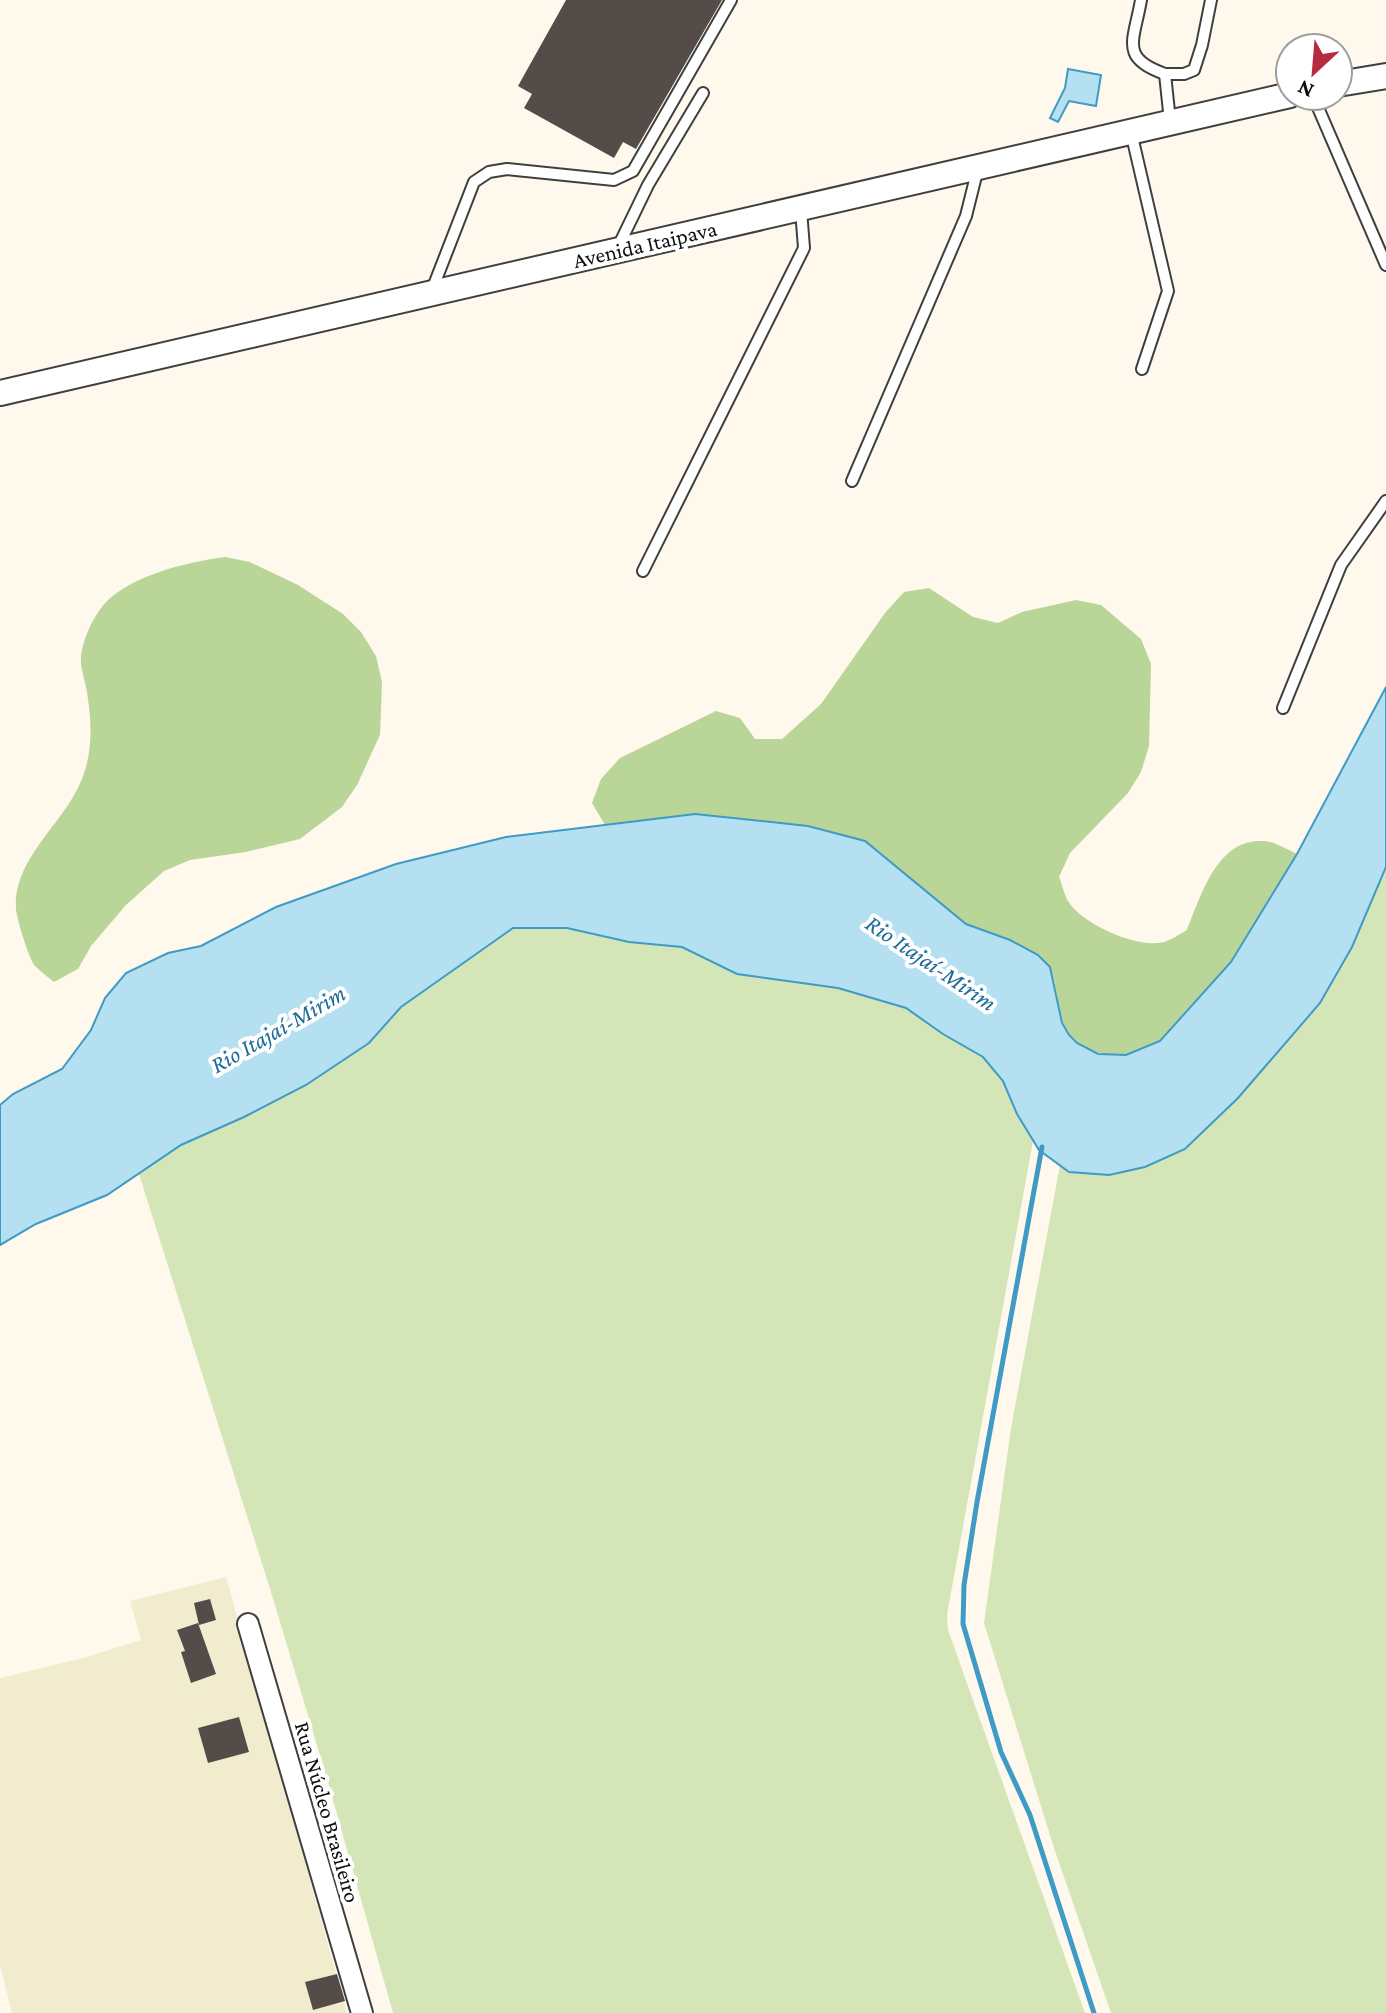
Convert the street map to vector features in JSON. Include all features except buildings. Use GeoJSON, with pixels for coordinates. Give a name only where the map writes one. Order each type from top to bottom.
{"type":"FeatureCollection","features":[{"type":"Feature","properties":{"kind":"street"},"geometry":{"type":"LineString","coordinates":[[1354,81],[1386,76]]}},
{"type":"Feature","properties":{"kind":"street","name":"Avenida Itaipava"},"geometry":{"type":"LineString","coordinates":[[0,393],[1274,99]]}},
{"type":"Feature","properties":{"kind":"street","name":"Rua Núcleo Brasileiro"},"geometry":{"type":"LineString","coordinates":[[248,1624],[362,2013]]}},
{"type":"Feature","properties":{"kind":"lane"},"geometry":{"type":"LineString","coordinates":[[430,293],[474,182],[489,172],[507,169],[614,180],[633,171],[731,0]]}},
{"type":"Feature","properties":{"kind":"lane"},"geometry":{"type":"LineString","coordinates":[[1141,0],[1133,49],[1136,60],[1165,74],[1184,74],[1194,70],[1211,0]]}},
{"type":"Feature","properties":{"kind":"lane"},"geometry":{"type":"LineString","coordinates":[[1165,74],[1170,123]]}},
{"type":"Feature","properties":{"kind":"lane"},"geometry":{"type":"LineString","coordinates":[[617,250],[648,185],[703,93]]}},
{"type":"Feature","properties":{"kind":"lane"},"geometry":{"type":"LineString","coordinates":[[1320,112],[1386,265]]}},
{"type":"Feature","properties":{"kind":"lane"},"geometry":{"type":"LineString","coordinates":[[1131,132],[1168,291],[1142,369]]}},
{"type":"Feature","properties":{"kind":"lane"},"geometry":{"type":"LineString","coordinates":[[852,481],[966,216],[978,167]]}},
{"type":"Feature","properties":{"kind":"lane"},"geometry":{"type":"LineString","coordinates":[[643,571],[804,248],[801,208]]}},
{"type":"Feature","properties":{"kind":"lane"},"geometry":{"type":"LineString","coordinates":[[1283,708],[1341,565],[1386,501]]}},
{"type":"Feature","properties":{"kind":"shaded area"},"geometry":{"type":"Polygon","coordinates":[[[226,1577],[347,2013],[12,2013],[0,1965],[0,1678],[141,1640],[130,1601],[226,1577]]]}},
{"type":"Feature","properties":{"kind":"green space"},"geometry":{"type":"Polygon","coordinates":[[[225,557],[250,562],[298,585],[343,614],[361,632],[376,656],[382,682],[380,735],[357,785],[342,807],[300,839],[246,852],[190,860],[164,871],[126,905],[91,946],[78,969],[54,982],[35,966],[16,909],[24,871],[68,805],[85,770],[90,721],[81,660],[87,632],[109,599],[139,580],[174,567],[225,557]]]}},
{"type":"Feature","properties":{"kind":"green space"},"geometry":{"type":"Polygon","coordinates":[[[929,588],[973,617],[998,623],[1022,612],[1076,600],[1101,605],[1141,639],[1151,664],[1149,746],[1141,772],[1128,793],[1070,853],[1059,877],[1068,901],[1085,918],[1125,938],[1140,942],[1164,942],[1187,930],[1216,867],[1240,845],[1255,841],[1274,843],[1297,854],[1231,962],[1160,1041],[1126,1055],[1108,1056],[1087,1049],[1069,1035],[1062,1023],[1054,980],[1010,940],[967,924],[865,841],[695,814],[605,825],[592,803],[601,779],[620,758],[716,711],[740,718],[755,739],[782,739],[821,704],[885,613],[904,592],[929,588]]]}},
{"type":"Feature","properties":{"kind":"green space"},"geometry":{"type":"Polygon","coordinates":[[[1386,867],[1386,2013],[1111,2013],[1054,1848],[984,1623],[1011,1428],[1060,1165],[1069,1172],[1238,1098],[1320,1003],[1352,947],[1386,867]]]}},
{"type":"Feature","properties":{"kind":"green space"},"geometry":{"type":"Polygon","coordinates":[[[513,928],[567,928],[629,942],[683,947],[737,974],[838,988],[906,1008],[983,1057],[1003,1081],[1033,1141],[947,1615],[948,1630],[1085,2013],[393,2013],[271,1592],[139,1174],[181,1145],[306,1085],[369,1043],[401,1007],[513,928]]]}},
{"type":"Feature","properties":{"kind":"water"},"geometry":{"type":"Polygon","coordinates":[[[1068,69],[1101,75],[1096,106],[1069,101],[1058,122],[1050,118],[1065,88],[1068,69]]]}},
{"type":"Feature","properties":{"kind":"water","name":"Rio Itajaí-Mirim"},"geometry":{"type":"Polygon","coordinates":[[[1386,687],[1386,867],[1352,947],[1320,1003],[1238,1098],[1185,1149],[1145,1167],[1109,1175],[1069,1172],[1039,1150],[1017,1114],[1003,1081],[983,1057],[906,1008],[838,988],[737,974],[682,947],[629,942],[567,928],[513,928],[401,1007],[369,1043],[306,1085],[181,1145],[107,1195],[36,1224],[0,1245],[0,1105],[13,1094],[62,1069],[91,1030],[105,998],[126,973],[168,953],[201,946],[276,907],[396,864],[506,837],[695,814],[808,826],[865,841],[966,924],[1010,940],[1038,955],[1050,967],[1062,1023],[1077,1043],[1098,1054],[1126,1055],[1160,1041],[1231,962],[1297,854],[1386,687]]]}},
{"type":"Feature","properties":{"kind":"waterway"},"geometry":{"type":"LineString","coordinates":[[1042,1147],[977,1502],[964,1585],[963,1624],[1001,1752],[1030,1815],[1094,2013]]}}]}
